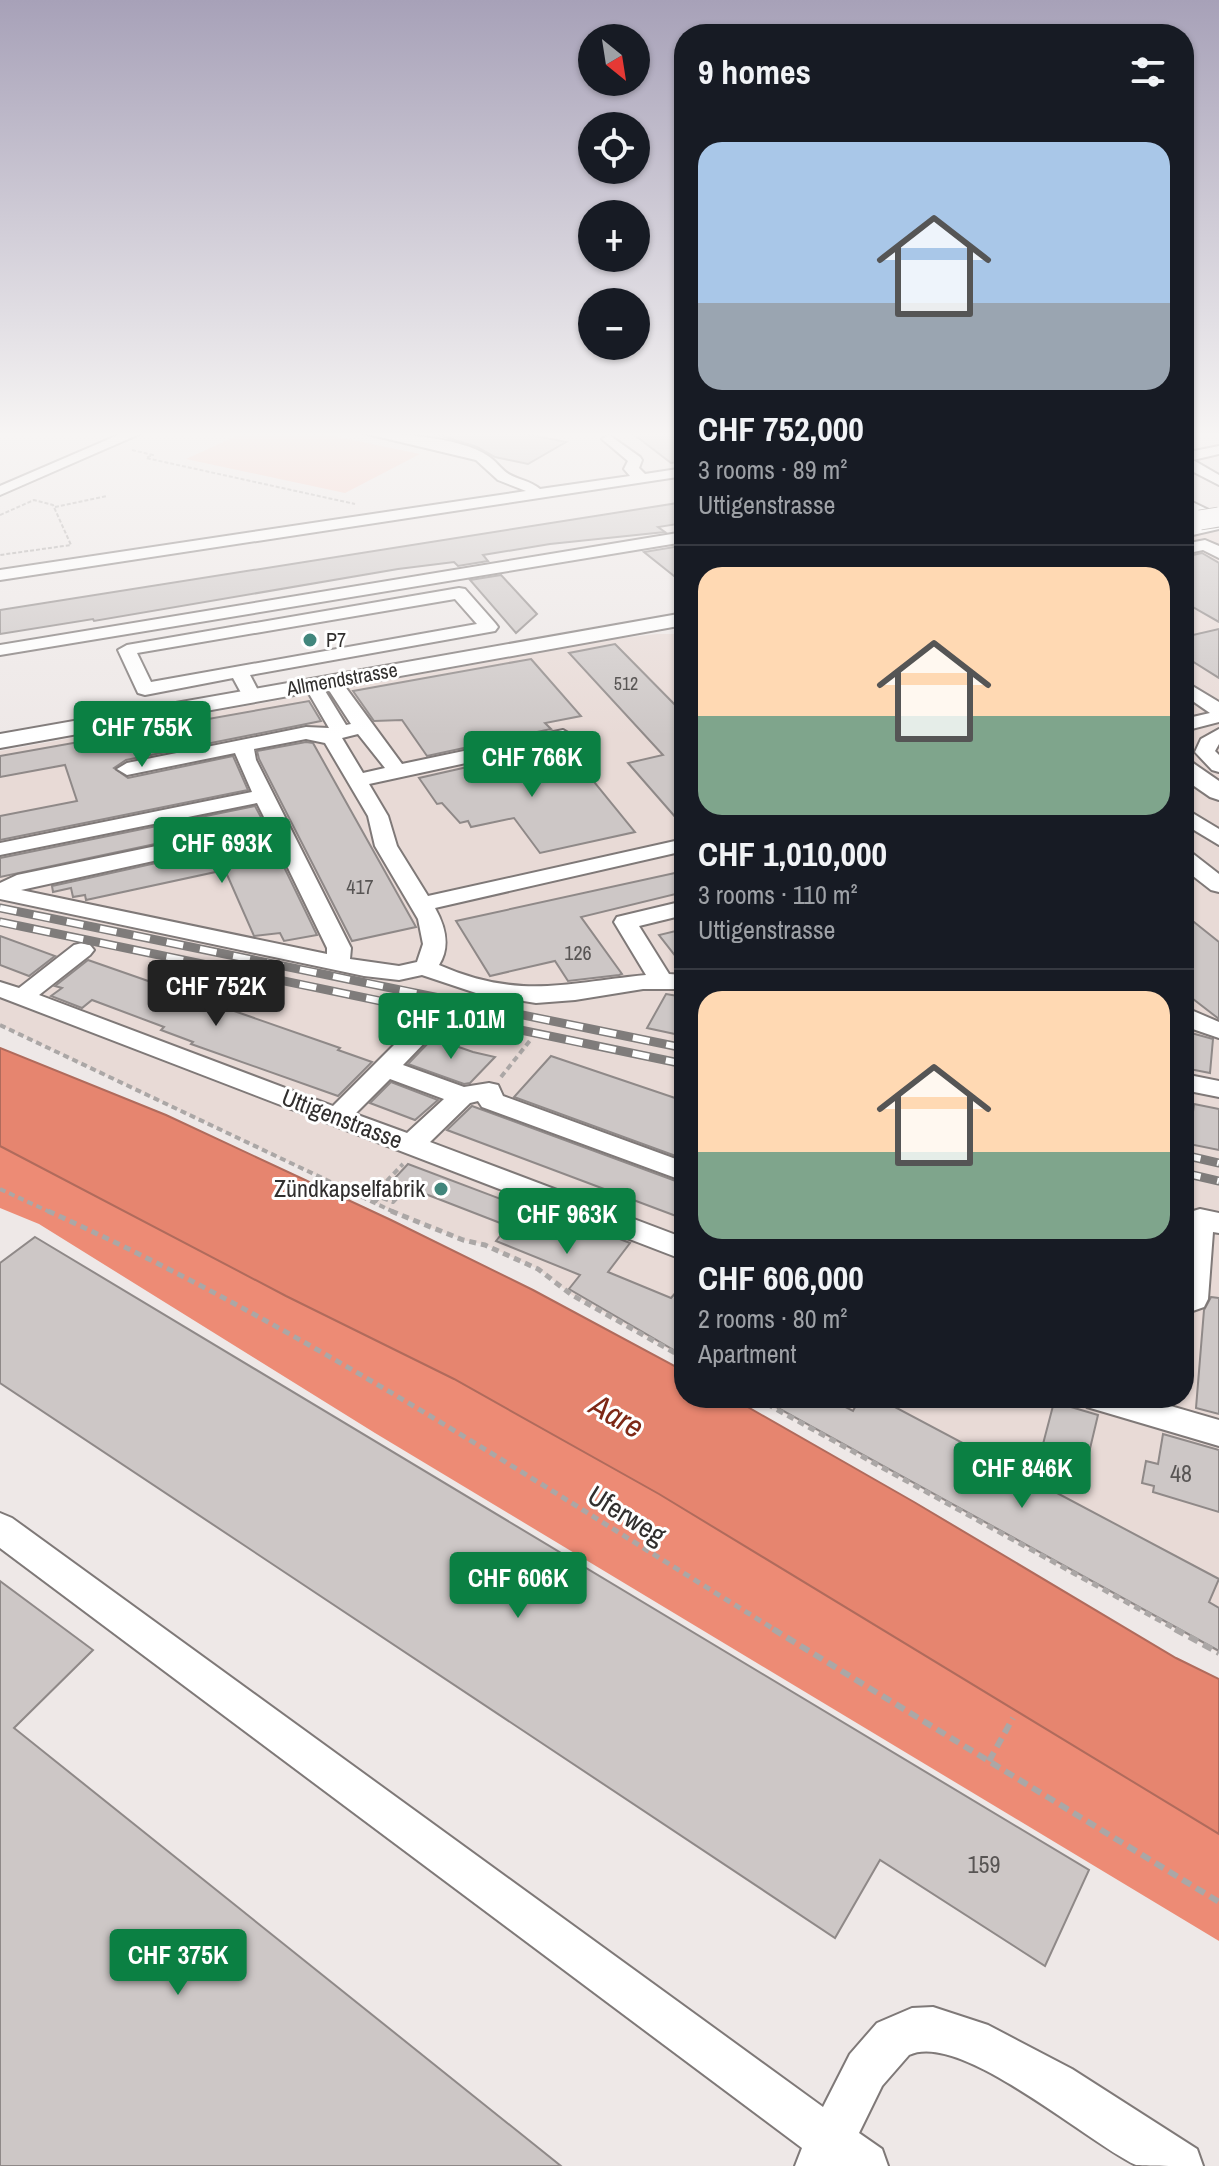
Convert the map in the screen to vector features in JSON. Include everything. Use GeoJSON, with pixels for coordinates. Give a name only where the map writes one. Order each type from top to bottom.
{"type":"FeatureCollection","features":[{"type":"Feature","properties":{"kind":"main road","name":"Allmendstrasse"},"geometry":{"type":"LineString","coordinates":[[0,741],[674,621]]}},
{"type":"Feature","properties":{"kind":"main road"},"geometry":{"type":"LineString","coordinates":[[1194,775],[1219,792]]}},
{"type":"Feature","properties":{"kind":"street"},"geometry":{"type":"LineString","coordinates":[[0,575],[264,534]]}},
{"type":"Feature","properties":{"kind":"street"},"geometry":{"type":"LineString","coordinates":[[0,650],[674,539]]}},
{"type":"Feature","properties":{"kind":"street"},"geometry":{"type":"LineString","coordinates":[[1194,547],[1205,545],[1219,553]]}},
{"type":"Feature","properties":{"kind":"street"},"geometry":{"type":"LineString","coordinates":[[459,593],[489,627],[239,672],[145,689],[127,650],[459,593]]}},
{"type":"Feature","properties":{"kind":"street"},"geometry":{"type":"LineString","coordinates":[[239,672],[252,696]]}},
{"type":"Feature","properties":{"kind":"street"},"geometry":{"type":"LineString","coordinates":[[322,683],[363,727],[397,771]]}},
{"type":"Feature","properties":{"kind":"street"},"geometry":{"type":"LineString","coordinates":[[0,892],[338,963],[399,973],[425,967],[431,961],[435,931],[386,846],[378,816],[333,739],[322,683]]}},
{"type":"Feature","properties":{"kind":"street"},"geometry":{"type":"LineString","coordinates":[[1194,694],[1219,713]]}},
{"type":"Feature","properties":{"kind":"street"},"geometry":{"type":"LineString","coordinates":[[1194,722],[1219,713]]}},
{"type":"Feature","properties":{"kind":"street"},"geometry":{"type":"LineString","coordinates":[[127,769],[245,753],[306,733],[334,733],[363,727]]}},
{"type":"Feature","properties":{"kind":"street"},"geometry":{"type":"LineString","coordinates":[[1219,735],[1208,743],[1205,752],[1219,766]]}},
{"type":"Feature","properties":{"kind":"street"},"geometry":{"type":"LineString","coordinates":[[358,780],[563,736]]}},
{"type":"Feature","properties":{"kind":"street"},"geometry":{"type":"LineString","coordinates":[[245,753],[263,796],[339,948],[338,963]]}},
{"type":"Feature","properties":{"kind":"street"},"geometry":{"type":"LineString","coordinates":[[0,849],[263,796]]}},
{"type":"Feature","properties":{"kind":"street"},"geometry":{"type":"LineString","coordinates":[[1194,821],[1219,839]]}},
{"type":"Feature","properties":{"kind":"street"},"geometry":{"type":"LineString","coordinates":[[0,892],[25,880],[279,827]]}},
{"type":"Feature","properties":{"kind":"street"},"geometry":{"type":"LineString","coordinates":[[422,904],[674,847]]}},
{"type":"Feature","properties":{"kind":"street"},"geometry":{"type":"LineString","coordinates":[[1194,866],[1219,885]]}},
{"type":"Feature","properties":{"kind":"street"},"geometry":{"type":"LineString","coordinates":[[672,981],[625,922],[674,910]]}},
{"type":"Feature","properties":{"kind":"street"},"geometry":{"type":"LineString","coordinates":[[11,993],[82,950]]}},
{"type":"Feature","properties":{"kind":"street"},"geometry":{"type":"LineString","coordinates":[[425,967],[469,986],[549,995],[672,981]]}},
{"type":"Feature","properties":{"kind":"street","name":"Uttigenstrasse"},"geometry":{"type":"LineString","coordinates":[[11,993],[337,1117],[408,1154],[674,1246]]}},
{"type":"Feature","properties":{"kind":"street"},"geometry":{"type":"LineString","coordinates":[[1194,1021],[1219,1030]]}},
{"type":"Feature","properties":{"kind":"street"},"geometry":{"type":"LineString","coordinates":[[337,1117],[417,1037]]}},
{"type":"Feature","properties":{"kind":"street"},"geometry":{"type":"LineString","coordinates":[[386,1068],[476,1093],[674,1168]]}},
{"type":"Feature","properties":{"kind":"street"},"geometry":{"type":"LineString","coordinates":[[1194,1084],[1219,1089]]}},
{"type":"Feature","properties":{"kind":"street"},"geometry":{"type":"LineString","coordinates":[[408,1154],[476,1093]]}},
{"type":"Feature","properties":{"kind":"street"},"geometry":{"type":"LineString","coordinates":[[1194,1288],[1200,1219],[1219,1223]]}},
{"type":"Feature","properties":{"kind":"street"},"geometry":{"type":"LineString","coordinates":[[1162,1408],[1219,1433]]}},
{"type":"Feature","properties":{"kind":"street"},"geometry":{"type":"LineString","coordinates":[[0,1528],[838,2158],[866,2070],[893,2039],[912,2030],[933,2029],[972,2041],[1056,2085],[1180,2166]]}},
{"type":"Feature","properties":{"kind":"path"},"geometry":{"type":"LineString","coordinates":[[0,555],[71,545],[66,534]]}},
{"type":"Feature","properties":{"kind":"path"},"geometry":{"type":"LineString","coordinates":[[0,1025],[375,1202],[538,1269],[572,1295],[674,1352]]}},
{"type":"Feature","properties":{"kind":"path"},"geometry":{"type":"LineString","coordinates":[[476,1093],[532,1038]]}},
{"type":"Feature","properties":{"kind":"path"},"geometry":{"type":"LineString","coordinates":[[375,1202],[379,1197],[393,1202],[398,1197],[379,1189],[408,1154]]}},
{"type":"Feature","properties":{"kind":"path","name":"Uferweg"},"geometry":{"type":"LineString","coordinates":[[0,1189],[270,1323],[1219,1902]]}},
{"type":"Feature","properties":{"kind":"path"},"geometry":{"type":"LineString","coordinates":[[774,1408],[1219,1653]]}},
{"type":"Feature","properties":{"kind":"path"},"geometry":{"type":"LineString","coordinates":[[989,1761],[1013,1718]]}},
{"type":"Feature","properties":{"kind":"shaded area"},"geometry":{"type":"Polygon","coordinates":[[[1219,534],[1219,1653],[774,1408],[1194,1408],[1194,535],[1219,534]]]}},
{"type":"Feature","properties":{"kind":"shaded area"},"geometry":{"type":"Polygon","coordinates":[[[674,634],[674,1352],[572,1295],[538,1269],[485,1245],[409,1219],[0,1025],[0,751],[614,639],[674,634]]]}},
{"type":"Feature","properties":{"kind":"shaded area"},"geometry":{"type":"Polygon","coordinates":[[[0,1146],[286,1296],[454,1379],[659,1494],[1219,1834],[1219,1941],[375,1433],[39,1224],[0,1208],[0,1146]]]}},
{"type":"Feature","properties":{"kind":"water","name":"Aare"},"geometry":{"type":"Polygon","coordinates":[[[0,1048],[166,1115],[533,1290],[674,1366],[674,1408],[750,1408],[1176,1658],[1219,1679],[1219,1834],[659,1494],[454,1379],[286,1296],[0,1146],[0,1048]]]}},
{"type":"Feature","properties":{"kind":"building"},"geometry":{"type":"Polygon","coordinates":[[[481,534],[645,534],[550,544],[483,555],[488,561],[458,566],[454,562],[398,569],[0,634],[0,610],[481,534]]]}},
{"type":"Feature","properties":{"kind":"building"},"geometry":{"type":"Polygon","coordinates":[[[674,547],[674,576],[644,552],[674,547]]]}},
{"type":"Feature","properties":{"kind":"building"},"geometry":{"type":"Polygon","coordinates":[[[1202,553],[1219,563],[1219,622],[1194,608],[1194,555],[1202,553]]]}},
{"type":"Feature","properties":{"kind":"building"},"geometry":{"type":"Polygon","coordinates":[[[501,575],[537,614],[516,633],[470,580],[501,575]]]}},
{"type":"Feature","properties":{"kind":"building"},"geometry":{"type":"Polygon","coordinates":[[[1219,629],[1219,678],[1194,662],[1194,635],[1219,629]]]}},
{"type":"Feature","properties":{"kind":"building"},"geometry":{"type":"Polygon","coordinates":[[[615,644],[674,704],[674,816],[628,763],[663,755],[569,653],[615,644]]]}},
{"type":"Feature","properties":{"kind":"building"},"geometry":{"type":"Polygon","coordinates":[[[531,659],[581,716],[545,723],[551,729],[427,756],[402,720],[374,721],[353,691],[531,659]]]}},
{"type":"Feature","properties":{"kind":"building"},"geometry":{"type":"Polygon","coordinates":[[[309,701],[321,721],[126,760],[114,768],[128,778],[233,756],[248,790],[0,840],[0,816],[77,801],[65,765],[0,777],[0,756],[309,701]]]}},
{"type":"Feature","properties":{"kind":"building"},"geometry":{"type":"Polygon","coordinates":[[[313,743],[416,927],[352,941],[257,751],[313,743]]]}},
{"type":"Feature","properties":{"kind":"building"},"geometry":{"type":"Polygon","coordinates":[[[564,745],[635,832],[540,853],[514,818],[471,827],[468,821],[460,823],[442,803],[437,804],[419,778],[564,745]]]}},
{"type":"Feature","properties":{"kind":"building"},"geometry":{"type":"Polygon","coordinates":[[[255,806],[263,821],[0,877],[0,858],[255,806]]]}},
{"type":"Feature","properties":{"kind":"building"},"geometry":{"type":"Polygon","coordinates":[[[270,838],[317,935],[284,941],[280,933],[254,936],[225,870],[86,900],[85,895],[73,897],[71,888],[53,892],[52,886],[270,838]]]}},
{"type":"Feature","properties":{"kind":"building"},"geometry":{"type":"Polygon","coordinates":[[[674,873],[674,894],[581,917],[622,974],[619,975],[568,981],[555,961],[490,976],[456,921],[674,873]]]}},
{"type":"Feature","properties":{"kind":"building"},"geometry":{"type":"Polygon","coordinates":[[[1194,922],[1219,942],[1219,1019],[1194,1000],[1194,922]]]}},
{"type":"Feature","properties":{"kind":"building"},"geometry":{"type":"Polygon","coordinates":[[[674,931],[674,954],[659,935],[674,931]]]}},
{"type":"Feature","properties":{"kind":"building"},"geometry":{"type":"Polygon","coordinates":[[[0,936],[55,956],[29,976],[0,965],[0,936]]]}},
{"type":"Feature","properties":{"kind":"building"},"geometry":{"type":"Polygon","coordinates":[[[88,960],[372,1062],[338,1096],[191,1044],[193,1042],[161,1030],[164,1027],[92,1000],[82,1008],[51,996],[62,988],[55,986],[88,960]]]}},
{"type":"Feature","properties":{"kind":"building"},"geometry":{"type":"Polygon","coordinates":[[[666,994],[674,995],[674,1034],[647,1028],[666,994]]]}},
{"type":"Feature","properties":{"kind":"building"},"geometry":{"type":"Polygon","coordinates":[[[1194,1034],[1213,1039],[1210,1073],[1194,1070],[1194,1034]]]}},
{"type":"Feature","properties":{"kind":"building"},"geometry":{"type":"Polygon","coordinates":[[[433,1038],[495,1057],[470,1083],[464,1084],[408,1064],[433,1038]]]}},
{"type":"Feature","properties":{"kind":"building"},"geometry":{"type":"Polygon","coordinates":[[[551,1056],[674,1098],[674,1155],[514,1097],[551,1056]]]}},
{"type":"Feature","properties":{"kind":"building"},"geometry":{"type":"Polygon","coordinates":[[[391,1082],[438,1100],[415,1120],[370,1103],[391,1082]]]}},
{"type":"Feature","properties":{"kind":"building"},"geometry":{"type":"Polygon","coordinates":[[[1194,1104],[1219,1109],[1219,1150],[1194,1145],[1194,1104]]]}},
{"type":"Feature","properties":{"kind":"building"},"geometry":{"type":"Polygon","coordinates":[[[472,1106],[674,1180],[674,1215],[447,1130],[472,1106]]]}},
{"type":"Feature","properties":{"kind":"building"},"geometry":{"type":"Polygon","coordinates":[[[408,1164],[599,1236],[602,1232],[630,1243],[608,1272],[671,1298],[674,1295],[674,1350],[569,1289],[580,1275],[496,1241],[508,1226],[392,1181],[408,1164]]]}},
{"type":"Feature","properties":{"kind":"building"},"geometry":{"type":"Polygon","coordinates":[[[35,1237],[1089,1870],[1045,1966],[880,1860],[835,1938],[0,1383],[0,1263],[35,1237]]]}},
{"type":"Feature","properties":{"kind":"building"},"geometry":{"type":"Polygon","coordinates":[[[1211,1297],[1219,1298],[1219,1414],[1196,1408],[1204,1310],[1211,1297]]]}},
{"type":"Feature","properties":{"kind":"building"},"geometry":{"type":"Polygon","coordinates":[[[778,1408],[847,1408],[853,1411],[855,1408],[897,1408],[1219,1579],[1209,1602],[1219,1608],[1219,1651],[778,1408]]]}},
{"type":"Feature","properties":{"kind":"building"},"geometry":{"type":"Polygon","coordinates":[[[1052,1408],[1074,1408],[1098,1415],[1088,1457],[1043,1444],[1052,1408]]]}},
{"type":"Feature","properties":{"kind":"building"},"geometry":{"type":"Polygon","coordinates":[[[1163,1434],[1219,1450],[1219,1512],[1153,1492],[1154,1486],[1142,1483],[1146,1461],[1158,1464],[1163,1434]]]}},
{"type":"Feature","properties":{"kind":"building"},"geometry":{"type":"Polygon","coordinates":[[[0,1581],[93,1650],[14,1728],[561,2166],[0,2166],[0,1581]]]}},
{"type":"Feature","properties":{"kind":"railway"},"geometry":{"type":"LineString","coordinates":[[0,908],[674,1046]]}},
{"type":"Feature","properties":{"kind":"railway"},"geometry":{"type":"LineString","coordinates":[[0,922],[674,1062]]}},
{"type":"Feature","properties":{"kind":"railway"},"geometry":{"type":"LineString","coordinates":[[1194,1157],[1219,1163]]}},
{"type":"Feature","properties":{"kind":"railway"},"geometry":{"type":"LineString","coordinates":[[1194,1175],[1219,1181]]}},
{"type":"Feature","properties":{"kind":"place","name":"P7"},"geometry":{"type":"Point","coordinates":[310,640]}},
{"type":"Feature","properties":{"kind":"place","name":"Zündkapselfabrik"},"geometry":{"type":"Point","coordinates":[441,1189]}}]}
